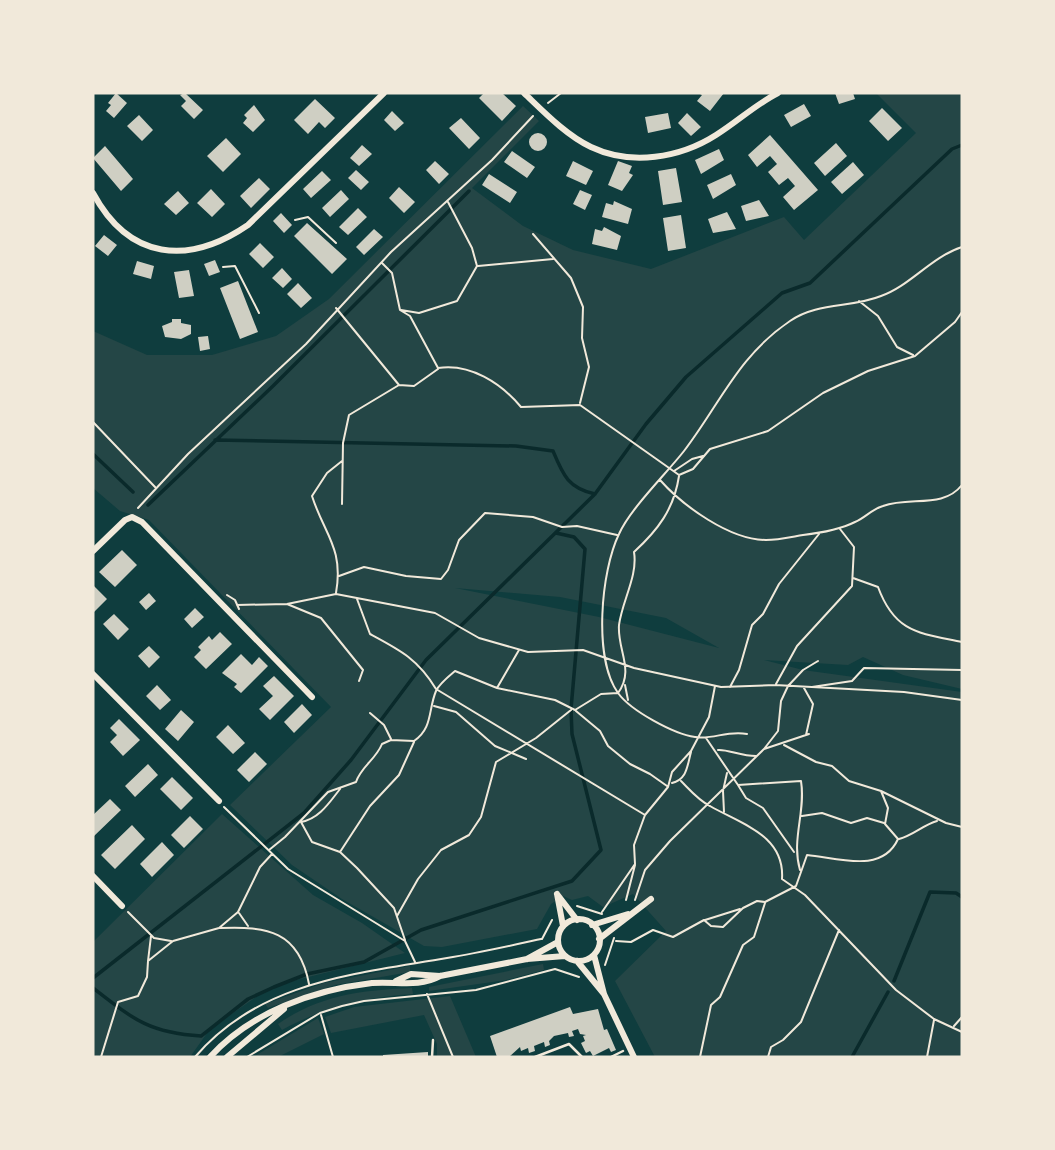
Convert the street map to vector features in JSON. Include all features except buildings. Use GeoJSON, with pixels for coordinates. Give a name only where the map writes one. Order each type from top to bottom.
{"type":"FeatureCollection","features":[{"type":"Feature","properties":{"kind":"street"},"geometry":{"type":"LineString","coordinates":[[93,193],[115,226],[152,247],[175,251],[222,243],[248,225],[384,93]]}},
{"type":"Feature","properties":{"kind":"street"},"geometry":{"type":"LineString","coordinates":[[524,93],[540,109],[592,147],[635,157],[679,153],[714,136],[778,93]]}},
{"type":"Feature","properties":{"kind":"street"},"geometry":{"type":"LineString","coordinates":[[93,551],[125,520],[132,517],[142,522],[312,697]]}},
{"type":"Feature","properties":{"kind":"street"},"geometry":{"type":"LineString","coordinates":[[93,674],[219,801]]}},
{"type":"Feature","properties":{"kind":"street"},"geometry":{"type":"LineString","coordinates":[[93,876],[122,906]]}},
{"type":"Feature","properties":{"kind":"street"},"geometry":{"type":"LineString","coordinates":[[527,960],[558,942],[563,926],[557,894],[577,920],[592,925],[630,914]]}},
{"type":"Feature","properties":{"kind":"street"},"geometry":{"type":"LineString","coordinates":[[634,1057],[604,995],[594,955],[599,939],[651,899]]}},
{"type":"Feature","properties":{"kind":"street"},"geometry":{"type":"LineString","coordinates":[[563,926],[577,920]]}},
{"type":"Feature","properties":{"kind":"street"},"geometry":{"type":"LineString","coordinates":[[592,925],[599,939]]}},
{"type":"Feature","properties":{"kind":"street"},"geometry":{"type":"LineString","coordinates":[[558,942],[565,956]]}},
{"type":"Feature","properties":{"kind":"street"},"geometry":{"type":"LineString","coordinates":[[577,961],[594,955]]}},
{"type":"Feature","properties":{"kind":"street"},"geometry":{"type":"LineString","coordinates":[[210,1057],[261,1015],[333,990],[397,981],[419,984],[440,976],[565,956],[577,961],[604,995]]}},
{"type":"Feature","properties":{"kind":"street"},"geometry":{"type":"LineString","coordinates":[[397,981],[411,974],[440,976]]}},
{"type":"Feature","properties":{"kind":"street"},"geometry":{"type":"LineString","coordinates":[[228,1057],[286,1008]]}},
{"type":"Feature","properties":{"kind":"lane"},"geometry":{"type":"LineString","coordinates":[[432,1057],[433,1040]]}},
{"type":"Feature","properties":{"kind":"lane"},"geometry":{"type":"LineString","coordinates":[[535,1057],[569,1044],[582,1057]]}},
{"type":"Feature","properties":{"kind":"lane"},"geometry":{"type":"LineString","coordinates":[[611,1057],[623,1051]]}},
{"type":"Feature","properties":{"kind":"path"},"geometry":{"type":"LineString","coordinates":[[132,517],[155,487],[306,344],[336,308],[406,238],[449,204],[540,109],[561,93]]}},
{"type":"Feature","properties":{"kind":"path"},"geometry":{"type":"LineString","coordinates":[[449,204],[477,266]]}},
{"type":"Feature","properties":{"kind":"path"},"geometry":{"type":"LineString","coordinates":[[295,220],[308,217],[336,243]]}},
{"type":"Feature","properties":{"kind":"path"},"geometry":{"type":"LineString","coordinates":[[533,234],[571,278],[583,307],[582,338],[589,367],[580,405]]}},
{"type":"Feature","properties":{"kind":"path"},"geometry":{"type":"LineString","coordinates":[[747,734],[731,731],[696,737],[655,721],[618,693],[604,655],[600,625],[618,536],[670,468],[747,357],[791,320],[817,308],[882,296],[946,253],[962,247]]}},
{"type":"Feature","properties":{"kind":"path"},"geometry":{"type":"LineString","coordinates":[[477,266],[555,258]]}},
{"type":"Feature","properties":{"kind":"path"},"geometry":{"type":"LineString","coordinates":[[382,263],[392,273],[400,310],[410,316],[438,368]]}},
{"type":"Feature","properties":{"kind":"path"},"geometry":{"type":"LineString","coordinates":[[223,267],[235,265],[259,313]]}},
{"type":"Feature","properties":{"kind":"path"},"geometry":{"type":"LineString","coordinates":[[400,310],[419,313],[457,301],[477,266]]}},
{"type":"Feature","properties":{"kind":"path"},"geometry":{"type":"LineString","coordinates":[[858,300],[878,316],[897,347],[915,356]]}},
{"type":"Feature","properties":{"kind":"path"},"geometry":{"type":"LineString","coordinates":[[336,308],[399,385]]}},
{"type":"Feature","properties":{"kind":"path"},"geometry":{"type":"LineString","coordinates":[[679,475],[693,470],[709,449],[768,431],[823,393],[856,377],[915,356],[955,322],[962,312]]}},
{"type":"Feature","properties":{"kind":"path"},"geometry":{"type":"LineString","coordinates":[[342,504],[342,461],[349,415],[399,385],[415,386],[438,368],[457,365],[506,388],[521,407],[580,405],[679,475]]}},
{"type":"Feature","properties":{"kind":"path"},"geometry":{"type":"LineString","coordinates":[[93,422],[155,487]]}},
{"type":"Feature","properties":{"kind":"path"},"geometry":{"type":"LineString","coordinates":[[673,471],[692,458],[704,456]]}},
{"type":"Feature","properties":{"kind":"path"},"geometry":{"type":"LineString","coordinates":[[336,593],[340,576],[329,531],[318,516],[312,496],[327,473],[342,461]]}},
{"type":"Feature","properties":{"kind":"path"},"geometry":{"type":"LineString","coordinates":[[628,701],[624,684],[626,666],[619,626],[629,579],[636,564],[634,552],[652,535],[676,498],[679,475]]}},
{"type":"Feature","properties":{"kind":"path"},"geometry":{"type":"LineString","coordinates":[[660,480],[676,498],[716,526],[763,540],[839,528],[858,521],[883,505],[915,499],[938,502],[956,493],[962,485]]}},
{"type":"Feature","properties":{"kind":"path"},"geometry":{"type":"LineString","coordinates":[[340,576],[364,567],[406,576],[440,579],[448,570],[459,540],[485,513],[533,517],[562,527],[577,526],[618,536]]}},
{"type":"Feature","properties":{"kind":"path"},"geometry":{"type":"LineString","coordinates":[[775,685],[797,646],[852,586],[854,547],[839,528]]}},
{"type":"Feature","properties":{"kind":"path"},"geometry":{"type":"LineString","coordinates":[[730,687],[739,670],[752,625],[762,614],[779,584],[819,533]]}},
{"type":"Feature","properties":{"kind":"path"},"geometry":{"type":"LineString","coordinates":[[852,578],[878,587],[886,610],[903,626],[962,642]]}},
{"type":"Feature","properties":{"kind":"path"},"geometry":{"type":"LineString","coordinates":[[237,605],[287,604],[336,593],[435,613],[479,638],[519,650],[583,650],[604,655],[626,666],[715,686],[775,685],[904,692],[962,700]]}},
{"type":"Feature","properties":{"kind":"path"},"geometry":{"type":"LineString","coordinates":[[357,598],[370,635],[397,648],[421,666],[436,689],[645,815]]}},
{"type":"Feature","properties":{"kind":"path"},"geometry":{"type":"LineString","coordinates":[[287,604],[321,618],[363,670],[359,681]]}},
{"type":"Feature","properties":{"kind":"path"},"geometry":{"type":"LineString","coordinates":[[497,688],[519,650]]}},
{"type":"Feature","properties":{"kind":"path"},"geometry":{"type":"LineString","coordinates":[[630,914],[645,870],[707,804],[735,781],[764,750],[778,731],[781,701],[788,686],[803,670],[818,662]]}},
{"type":"Feature","properties":{"kind":"path"},"geometry":{"type":"LineString","coordinates":[[806,688],[852,681],[864,668],[962,670]]}},
{"type":"Feature","properties":{"kind":"path"},"geometry":{"type":"LineString","coordinates":[[340,852],[370,806],[399,775],[414,741],[423,735],[436,689],[455,671],[497,688],[555,700],[575,710],[600,731],[608,746],[629,764],[650,774],[668,788]]}},
{"type":"Feature","properties":{"kind":"path"},"geometry":{"type":"LineString","coordinates":[[618,693],[624,684]]}},
{"type":"Feature","properties":{"kind":"path"},"geometry":{"type":"LineString","coordinates":[[681,780],[696,737],[709,717],[715,686]]}},
{"type":"Feature","properties":{"kind":"path"},"geometry":{"type":"LineString","coordinates":[[764,750],[784,745],[808,734],[813,704],[806,688]]}},
{"type":"Feature","properties":{"kind":"path"},"geometry":{"type":"LineString","coordinates":[[575,710],[601,694],[618,693]]}},
{"type":"Feature","properties":{"kind":"path"},"geometry":{"type":"LineString","coordinates":[[433,706],[456,712],[495,746],[526,759]]}},
{"type":"Feature","properties":{"kind":"path"},"geometry":{"type":"LineString","coordinates":[[397,916],[418,879],[441,850],[469,835],[481,817],[496,762],[571,709]]}},
{"type":"Feature","properties":{"kind":"path"},"geometry":{"type":"LineString","coordinates":[[370,713],[384,725],[391,740]]}},
{"type":"Feature","properties":{"kind":"path"},"geometry":{"type":"LineString","coordinates":[[705,736],[746,798],[763,808],[795,852],[800,871]]}},
{"type":"Feature","properties":{"kind":"path"},"geometry":{"type":"LineString","coordinates":[[268,850],[328,792],[356,782],[358,775],[378,756],[382,744],[391,740],[414,741]]}},
{"type":"Feature","properties":{"kind":"path"},"geometry":{"type":"LineString","coordinates":[[784,745],[816,762],[832,766],[849,781],[881,791],[940,820],[962,827]]}},
{"type":"Feature","properties":{"kind":"path"},"geometry":{"type":"LineString","coordinates":[[716,750],[724,750],[737,756],[758,756]]}},
{"type":"Feature","properties":{"kind":"path"},"geometry":{"type":"LineString","coordinates":[[626,900],[635,864],[634,845],[645,815],[668,788],[672,772],[691,751]]}},
{"type":"Feature","properties":{"kind":"path"},"geometry":{"type":"LineString","coordinates":[[724,812],[723,791],[727,768]]}},
{"type":"Feature","properties":{"kind":"path"},"geometry":{"type":"LineString","coordinates":[[670,783],[681,780]]}},
{"type":"Feature","properties":{"kind":"path"},"geometry":{"type":"LineString","coordinates":[[681,780],[707,804],[766,836],[783,865],[782,879],[796,886],[887,981],[934,1019],[962,1032]]}},
{"type":"Feature","properties":{"kind":"path"},"geometry":{"type":"LineString","coordinates":[[738,785],[801,781],[804,798],[795,852]]}},
{"type":"Feature","properties":{"kind":"path"},"geometry":{"type":"LineString","coordinates":[[300,821],[310,820],[323,810],[340,789]]}},
{"type":"Feature","properties":{"kind":"path"},"geometry":{"type":"LineString","coordinates":[[881,791],[888,808],[885,824]]}},
{"type":"Feature","properties":{"kind":"path"},"geometry":{"type":"LineString","coordinates":[[219,801],[288,869],[405,941]]}},
{"type":"Feature","properties":{"kind":"path"},"geometry":{"type":"LineString","coordinates":[[800,816],[822,813],[851,823],[867,818],[885,824],[898,839]]}},
{"type":"Feature","properties":{"kind":"path"},"geometry":{"type":"LineString","coordinates":[[898,839],[913,835],[925,824],[940,820]]}},
{"type":"Feature","properties":{"kind":"path"},"geometry":{"type":"LineString","coordinates":[[300,821],[312,842],[340,852],[394,908],[416,963]]}},
{"type":"Feature","properties":{"kind":"path"},"geometry":{"type":"LineString","coordinates":[[605,966],[615,941],[631,942],[653,930],[673,937],[704,920],[757,901],[765,902],[796,886],[807,855],[877,862],[892,853],[898,839]]}},
{"type":"Feature","properties":{"kind":"path"},"geometry":{"type":"LineString","coordinates":[[219,928],[238,912],[260,867],[272,853]]}},
{"type":"Feature","properties":{"kind":"path"},"geometry":{"type":"LineString","coordinates":[[574,905],[601,913],[635,864]]}},
{"type":"Feature","properties":{"kind":"path"},"geometry":{"type":"LineString","coordinates":[[700,1057],[711,1005],[720,997],[743,945],[754,937],[765,902]]}},
{"type":"Feature","properties":{"kind":"path"},"geometry":{"type":"LineString","coordinates":[[122,906],[151,935],[173,941]]}},
{"type":"Feature","properties":{"kind":"path"},"geometry":{"type":"LineString","coordinates":[[704,920],[711,926],[723,927],[743,908]]}},
{"type":"Feature","properties":{"kind":"path"},"geometry":{"type":"LineString","coordinates":[[238,912],[248,927]]}},
{"type":"Feature","properties":{"kind":"path"},"geometry":{"type":"LineString","coordinates":[[542,938],[551,920]]}},
{"type":"Feature","properties":{"kind":"path"},"geometry":{"type":"LineString","coordinates":[[148,961],[173,941],[219,928],[248,927],[281,935],[306,967],[309,985]]}},
{"type":"Feature","properties":{"kind":"path"},"geometry":{"type":"LineString","coordinates":[[768,1057],[771,1047],[783,1040],[801,1022],[839,930]]}},
{"type":"Feature","properties":{"kind":"path"},"geometry":{"type":"LineString","coordinates":[[101,1057],[118,1002],[138,996],[147,977],[151,935]]}},
{"type":"Feature","properties":{"kind":"path"},"geometry":{"type":"LineString","coordinates":[[247,1057],[320,1013],[364,1001],[476,990],[555,970],[582,977]]}},
{"type":"Feature","properties":{"kind":"path"},"geometry":{"type":"LineString","coordinates":[[427,994],[453,1057]]}},
{"type":"Feature","properties":{"kind":"path"},"geometry":{"type":"LineString","coordinates":[[320,1013],[333,1057]]}},
{"type":"Feature","properties":{"kind":"path"},"geometry":{"type":"LineString","coordinates":[[953,1027],[962,1017]]}},
{"type":"Feature","properties":{"kind":"path"},"geometry":{"type":"LineString","coordinates":[[927,1057],[934,1019]]}},
{"type":"Feature","properties":{"kind":"shaded area"},"geometry":{"type":"Polygon","coordinates":[[[876,93],[962,93],[962,689],[903,675],[863,657],[848,665],[764,660],[803,670],[962,692],[962,1057],[655,1057],[615,981],[666,931],[633,894],[603,907],[588,896],[572,900],[563,896],[551,904],[537,929],[442,947],[424,946],[342,899],[292,865],[230,805],[331,707],[149,520],[120,511],[93,488],[93,331],[147,355],[212,355],[276,336],[329,299],[523,106],[539,121],[472,188],[523,226],[573,250],[651,269],[784,217],[804,240],[916,133],[876,93]],[[455,588],[599,617],[719,648],[666,618],[560,597],[455,588]]]}},
{"type":"Feature","properties":{"kind":"shaded area"},"geometry":{"type":"Polygon","coordinates":[[[222,814],[313,895],[362,923],[405,953],[272,986],[210,1029],[190,1057],[93,1057],[93,942],[222,814]]]}},
{"type":"Feature","properties":{"kind":"shaded area"},"geometry":{"type":"Polygon","coordinates":[[[543,964],[544,970],[506,980],[429,991],[429,987],[543,964]]]}},
{"type":"Feature","properties":{"kind":"shaded area"},"geometry":{"type":"Polygon","coordinates":[[[410,966],[410,972],[335,985],[268,1008],[265,1004],[324,983],[410,966]]]}},
{"type":"Feature","properties":{"kind":"shaded area"},"geometry":{"type":"Polygon","coordinates":[[[412,988],[413,994],[345,1004],[282,1030],[278,1024],[326,1000],[376,990],[412,988]]]}},
{"type":"Feature","properties":{"kind":"shaded area"},"geometry":{"type":"Polygon","coordinates":[[[450,996],[476,1057],[437,1057],[437,1044],[424,1015],[331,1033],[325,1017],[354,1007],[450,996]]]}},
{"type":"Feature","properties":{"kind":"shaded area"},"geometry":{"type":"Polygon","coordinates":[[[318,1018],[324,1034],[278,1057],[253,1057],[318,1018]]]}},
{"type":"Feature","properties":{"kind":"waterway"},"geometry":{"type":"LineString","coordinates":[[93,978],[304,813],[351,760],[426,660],[595,494],[646,424],[686,377],[782,293],[810,283],[952,149],[962,145]]}},
{"type":"Feature","properties":{"kind":"waterway"},"geometry":{"type":"LineString","coordinates":[[148,505],[273,386],[469,191]]}},
{"type":"Feature","properties":{"kind":"waterway"},"geometry":{"type":"LineString","coordinates":[[215,440],[516,446],[553,451],[572,484],[595,494]]}},
{"type":"Feature","properties":{"kind":"waterway"},"geometry":{"type":"LineString","coordinates":[[93,454],[133,492]]}},
{"type":"Feature","properties":{"kind":"waterway"},"geometry":{"type":"LineString","coordinates":[[93,988],[142,1023],[168,1032],[201,1036],[248,999],[274,987],[307,974],[364,962],[421,930],[572,881],[601,850],[572,734],[571,709],[585,549],[574,537],[556,533]]}},
{"type":"Feature","properties":{"kind":"waterway"},"geometry":{"type":"LineString","coordinates":[[894,981],[930,892],[956,893],[962,897]]}},
{"type":"Feature","properties":{"kind":"waterway"},"geometry":{"type":"LineString","coordinates":[[852,1057],[888,992]]}}]}
